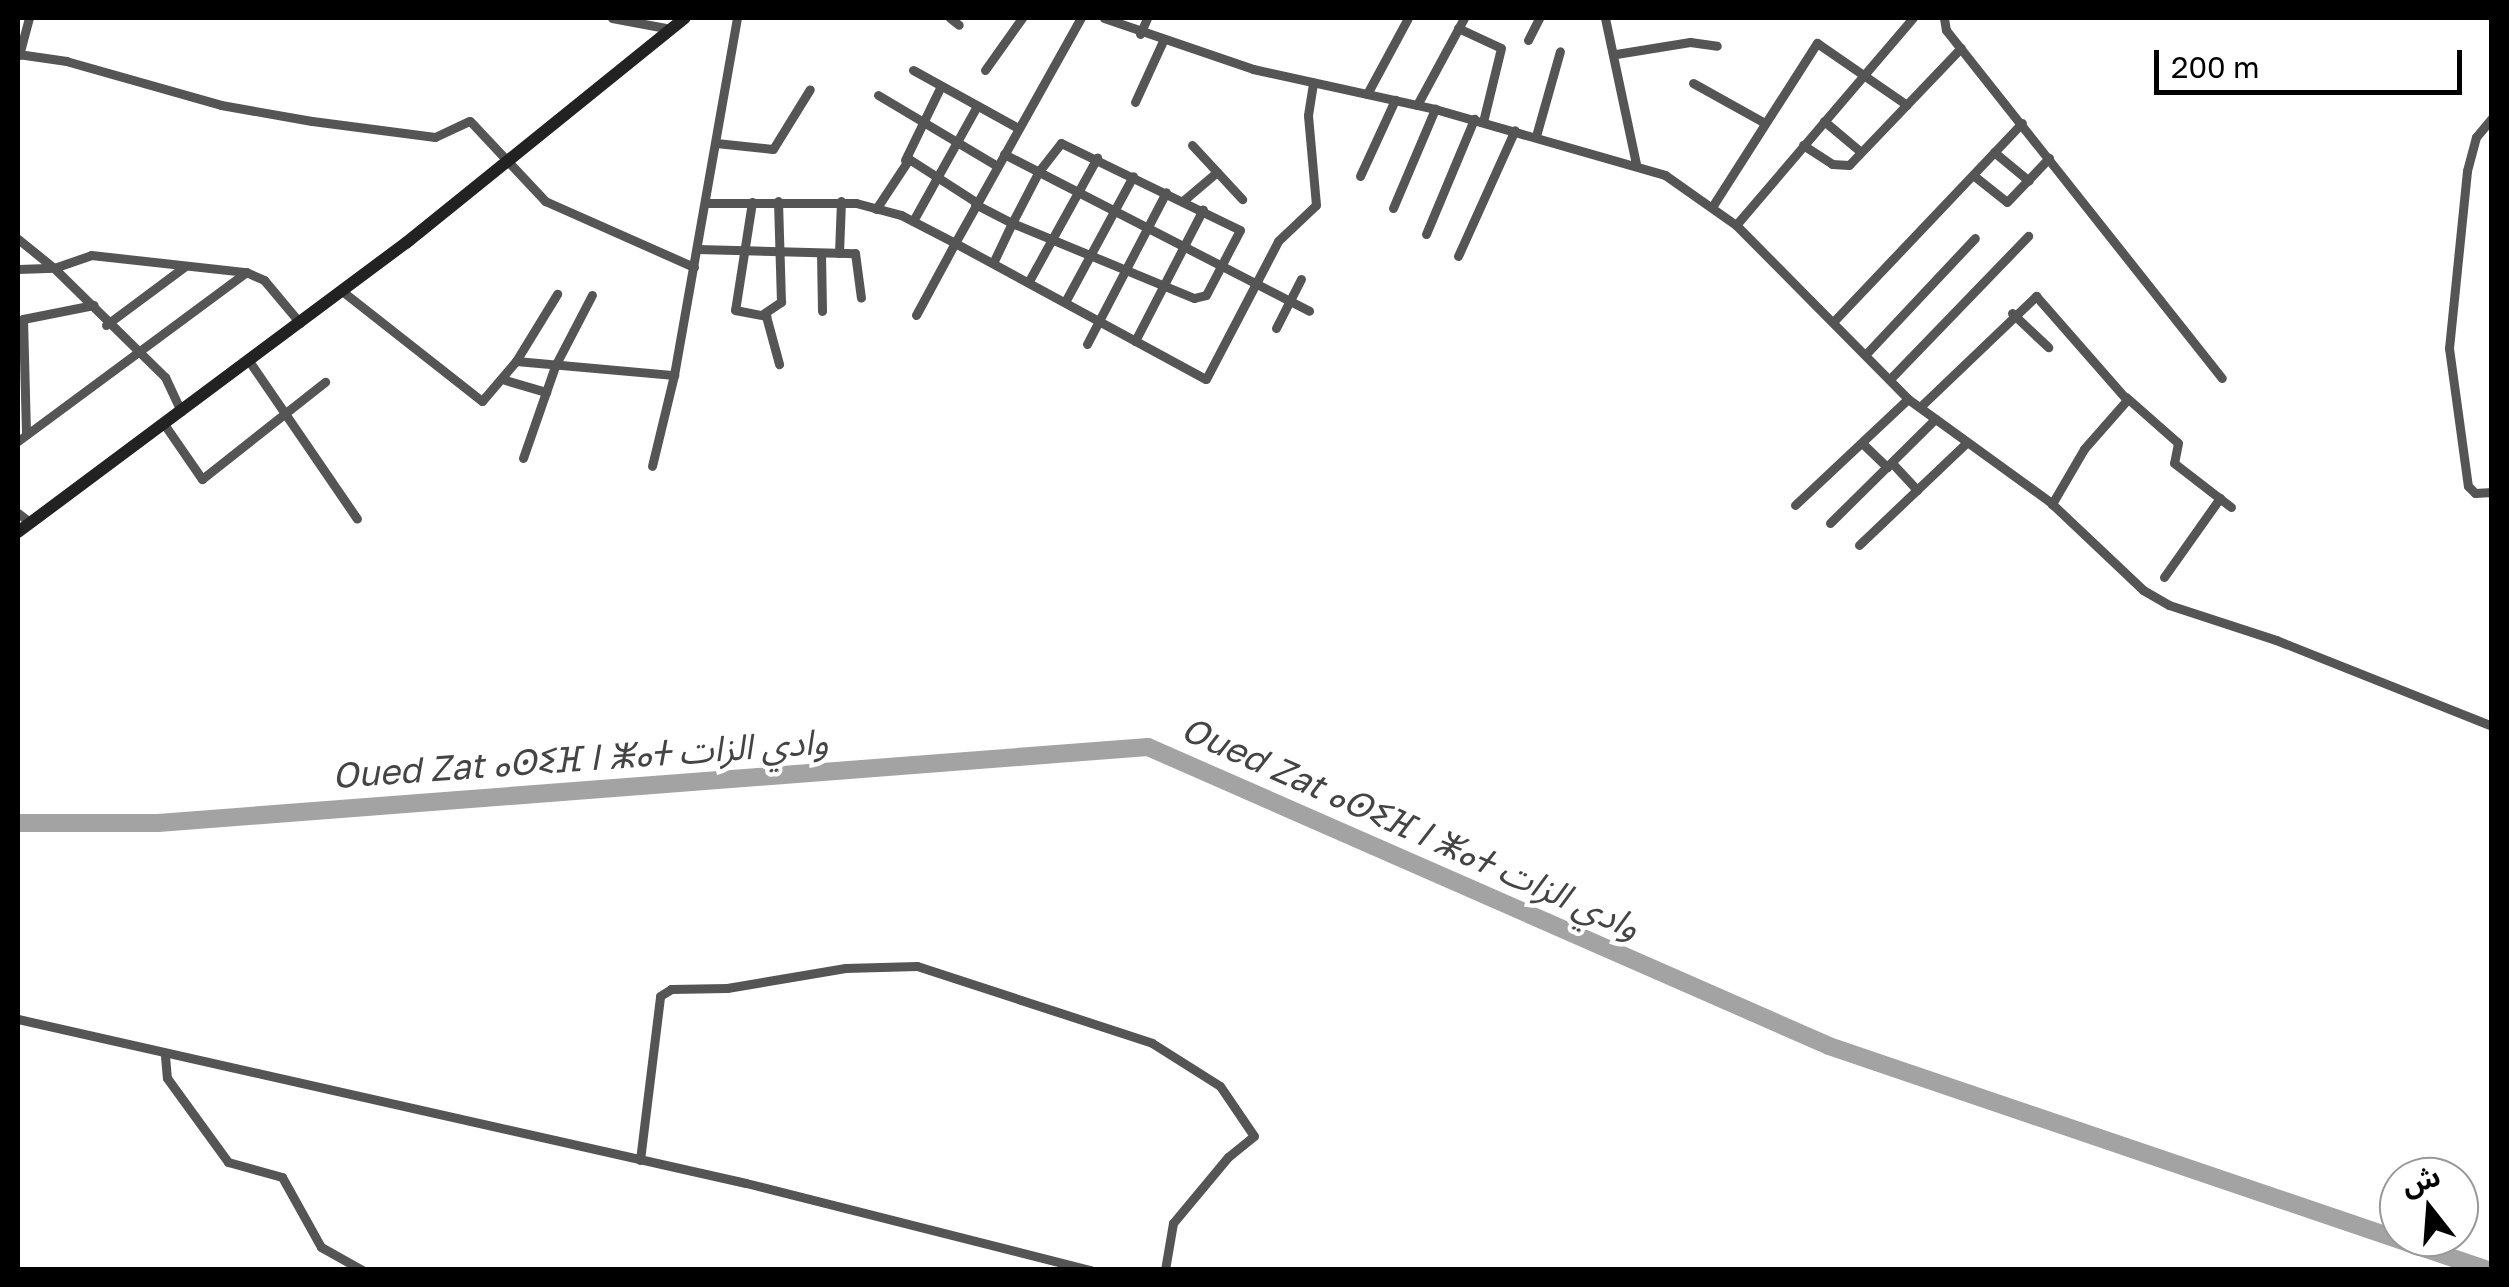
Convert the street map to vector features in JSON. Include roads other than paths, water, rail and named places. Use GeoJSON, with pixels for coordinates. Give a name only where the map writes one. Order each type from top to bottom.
{"type":"FeatureCollection","features":[{"type":"Feature","properties":{"kind":"street"},"geometry":{"type":"LineString","coordinates":[[29,18],[18,54],[302,119],[435,137],[470,121],[506,164],[565,212],[694,267]]}},
{"type":"Feature","properties":{"kind":"street"},"geometry":{"type":"LineString","coordinates":[[612,18],[671,29]]}},
{"type":"Feature","properties":{"kind":"street"},"geometry":{"type":"LineString","coordinates":[[18,532],[342,292],[684,18]]}},
{"type":"Feature","properties":{"kind":"street"},"geometry":{"type":"LineString","coordinates":[[652,466],[674,375],[737,18]]}},
{"type":"Feature","properties":{"kind":"street"},"geometry":{"type":"LineString","coordinates":[[950,18],[959,26]]}},
{"type":"Feature","properties":{"kind":"street"},"geometry":{"type":"LineString","coordinates":[[984,70],[1022,18]]}},
{"type":"Feature","properties":{"kind":"street"},"geometry":{"type":"LineString","coordinates":[[916,315],[1081,18]]}},
{"type":"Feature","properties":{"kind":"street"},"geometry":{"type":"LineString","coordinates":[[1104,18],[1162,42],[1435,109],[1636,164],[1736,225],[1908,399],[2052,504],[2143,590],[2169,606],[2276,640],[2492,726]]}},
{"type":"Feature","properties":{"kind":"street"},"geometry":{"type":"LineString","coordinates":[[1140,34],[1147,18]]}},
{"type":"Feature","properties":{"kind":"street"},"geometry":{"type":"LineString","coordinates":[[1368,94],[1408,18]]}},
{"type":"Feature","properties":{"kind":"street"},"geometry":{"type":"LineString","coordinates":[[1528,40],[1539,18]]}},
{"type":"Feature","properties":{"kind":"street"},"geometry":{"type":"LineString","coordinates":[[1605,18],[1616,54],[1636,164]]}},
{"type":"Feature","properties":{"kind":"street"},"geometry":{"type":"LineString","coordinates":[[1736,225],[1913,18]]}},
{"type":"Feature","properties":{"kind":"street"},"geometry":{"type":"LineString","coordinates":[[1944,18],[1961,48],[2222,378]]}},
{"type":"Feature","properties":{"kind":"street"},"geometry":{"type":"LineString","coordinates":[[1418,105],[1461,22],[1500,48],[1478,121],[1426,234]]}},
{"type":"Feature","properties":{"kind":"street"},"geometry":{"type":"LineString","coordinates":[[1135,102],[1162,42]]}},
{"type":"Feature","properties":{"kind":"street"},"geometry":{"type":"LineString","coordinates":[[1616,54],[1690,42],[1717,46]]}},
{"type":"Feature","properties":{"kind":"street"},"geometry":{"type":"LineString","coordinates":[[1712,207],[1817,42],[1866,72],[1907,104]]}},
{"type":"Feature","properties":{"kind":"street"},"geometry":{"type":"LineString","coordinates":[[1803,145],[1840,167],[1861,152],[1961,48]]}},
{"type":"Feature","properties":{"kind":"street"},"geometry":{"type":"LineString","coordinates":[[1536,136],[1560,51]]}},
{"type":"Feature","properties":{"kind":"street"},"geometry":{"type":"LineString","coordinates":[[913,70],[1018,128]]}},
{"type":"Feature","properties":{"kind":"street"},"geometry":{"type":"LineString","coordinates":[[706,203],[841,201],[913,221],[1206,379],[1278,241],[1316,205],[1308,116],[1313,82]]}},
{"type":"Feature","properties":{"kind":"street"},"geometry":{"type":"LineString","coordinates":[[1693,83],[1765,123]]}},
{"type":"Feature","properties":{"kind":"street"},"geometry":{"type":"LineString","coordinates":[[876,209],[941,86]]}},
{"type":"Feature","properties":{"kind":"street"},"geometry":{"type":"LineString","coordinates":[[716,143],[773,148],[810,89]]}},
{"type":"Feature","properties":{"kind":"street"},"geometry":{"type":"LineString","coordinates":[[878,95],[997,166]]}},
{"type":"Feature","properties":{"kind":"street"},"geometry":{"type":"LineString","coordinates":[[1360,176],[1395,100]]}},
{"type":"Feature","properties":{"kind":"street"},"geometry":{"type":"LineString","coordinates":[[913,221],[977,106]]}},
{"type":"Feature","properties":{"kind":"street"},"geometry":{"type":"LineString","coordinates":[[1392,208],[1435,109]]}},
{"type":"Feature","properties":{"kind":"street"},"geometry":{"type":"LineString","coordinates":[[2492,118],[2476,137],[2467,171],[2450,348],[2468,486],[2475,493],[2492,492]]}},
{"type":"Feature","properties":{"kind":"street"},"geometry":{"type":"LineString","coordinates":[[1824,120],[1861,152]]}},
{"type":"Feature","properties":{"kind":"street"},"geometry":{"type":"LineString","coordinates":[[1834,320],[2022,123]]}},
{"type":"Feature","properties":{"kind":"street"},"geometry":{"type":"LineString","coordinates":[[1458,256],[1515,130]]}},
{"type":"Feature","properties":{"kind":"street"},"geometry":{"type":"LineString","coordinates":[[905,160],[1012,223],[1200,298],[1240,228],[1061,143],[1039,171],[1012,223],[993,264]]}},
{"type":"Feature","properties":{"kind":"street"},"geometry":{"type":"LineString","coordinates":[[1192,145],[1242,199]]}},
{"type":"Feature","properties":{"kind":"street"},"geometry":{"type":"LineString","coordinates":[[1994,152],[2028,181]]}},
{"type":"Feature","properties":{"kind":"street"},"geometry":{"type":"LineString","coordinates":[[1004,154],[1309,311]]}},
{"type":"Feature","properties":{"kind":"street"},"geometry":{"type":"LineString","coordinates":[[1029,281],[1049,238],[1096,158]]}},
{"type":"Feature","properties":{"kind":"street"},"geometry":{"type":"LineString","coordinates":[[1973,175],[2007,202],[2049,158]]}},
{"type":"Feature","properties":{"kind":"street"},"geometry":{"type":"LineString","coordinates":[[1184,200],[1217,172]]}},
{"type":"Feature","properties":{"kind":"street"},"geometry":{"type":"LineString","coordinates":[[1065,302],[1134,176]]}},
{"type":"Feature","properties":{"kind":"street"},"geometry":{"type":"LineString","coordinates":[[1087,344],[1166,192]]}},
{"type":"Feature","properties":{"kind":"street"},"geometry":{"type":"LineString","coordinates":[[752,202],[735,310],[743,316],[763,314],[781,302],[778,201]]}},
{"type":"Feature","properties":{"kind":"street"},"geometry":{"type":"LineString","coordinates":[[839,253],[841,201]]}},
{"type":"Feature","properties":{"kind":"street"},"geometry":{"type":"LineString","coordinates":[[1135,340],[1202,210]]}},
{"type":"Feature","properties":{"kind":"street"},"geometry":{"type":"LineString","coordinates":[[1890,380],[2028,236]]}},
{"type":"Feature","properties":{"kind":"street"},"geometry":{"type":"LineString","coordinates":[[1866,354],[1975,238]]}},
{"type":"Feature","properties":{"kind":"street"},"geometry":{"type":"LineString","coordinates":[[18,240],[94,305],[106,325],[177,392],[181,411]]}},
{"type":"Feature","properties":{"kind":"street"},"geometry":{"type":"LineString","coordinates":[[697,249],[858,256],[861,298]]}},
{"type":"Feature","properties":{"kind":"street"},"geometry":{"type":"LineString","coordinates":[[820,253],[822,311]]}},
{"type":"Feature","properties":{"kind":"street"},"geometry":{"type":"LineString","coordinates":[[18,269],[54,268],[92,255],[246,272],[264,280],[300,323]]}},
{"type":"Feature","properties":{"kind":"street"},"geometry":{"type":"LineString","coordinates":[[106,325],[184,267]]}},
{"type":"Feature","properties":{"kind":"street"},"geometry":{"type":"LineString","coordinates":[[22,437],[246,272]]}},
{"type":"Feature","properties":{"kind":"street"},"geometry":{"type":"LineString","coordinates":[[1276,328],[1300,279]]}},
{"type":"Feature","properties":{"kind":"street"},"geometry":{"type":"LineString","coordinates":[[342,292],[474,398],[487,400],[505,380],[557,294]]}},
{"type":"Feature","properties":{"kind":"street"},"geometry":{"type":"LineString","coordinates":[[523,458],[555,366],[592,296]]}},
{"type":"Feature","properties":{"kind":"street"},"geometry":{"type":"LineString","coordinates":[[1920,407],[2012,312],[2036,296],[2126,397],[2178,443],[2174,463],[2232,507]]}},
{"type":"Feature","properties":{"kind":"street"},"geometry":{"type":"LineString","coordinates":[[22,437],[20,320],[94,305]]}},
{"type":"Feature","properties":{"kind":"street"},"geometry":{"type":"LineString","coordinates":[[2012,312],[2048,347]]}},
{"type":"Feature","properties":{"kind":"street"},"geometry":{"type":"LineString","coordinates":[[763,314],[779,364]]}},
{"type":"Feature","properties":{"kind":"street"},"geometry":{"type":"LineString","coordinates":[[249,361],[357,518]]}},
{"type":"Feature","properties":{"kind":"street"},"geometry":{"type":"LineString","coordinates":[[516,361],[674,375]]}},
{"type":"Feature","properties":{"kind":"street"},"geometry":{"type":"LineString","coordinates":[[505,380],[546,392]]}},
{"type":"Feature","properties":{"kind":"street"},"geometry":{"type":"LineString","coordinates":[[164,424],[202,479],[325,382]]}},
{"type":"Feature","properties":{"kind":"street"},"geometry":{"type":"LineString","coordinates":[[2052,504],[2126,397]]}},
{"type":"Feature","properties":{"kind":"street"},"geometry":{"type":"LineString","coordinates":[[1795,505],[1908,399]]}},
{"type":"Feature","properties":{"kind":"street"},"geometry":{"type":"LineString","coordinates":[[1830,523],[1934,419]]}},
{"type":"Feature","properties":{"kind":"street"},"geometry":{"type":"LineString","coordinates":[[1862,443],[1917,490]]}},
{"type":"Feature","properties":{"kind":"street"},"geometry":{"type":"LineString","coordinates":[[1859,545],[1966,443]]}},
{"type":"Feature","properties":{"kind":"street"},"geometry":{"type":"LineString","coordinates":[[2164,577],[2220,498]]}},
{"type":"Feature","properties":{"kind":"street"},"geometry":{"type":"LineString","coordinates":[[18,514],[30,523]]}},
{"type":"Feature","properties":{"kind":"street"},"geometry":{"type":"LineString","coordinates":[[640,1160],[660,996],[671,989],[727,988],[844,968],[917,966],[1152,1042],[1220,1086],[1254,1136],[1172,1223],[1165,1270]]}},
{"type":"Feature","properties":{"kind":"street"},"geometry":{"type":"LineString","coordinates":[[18,1019],[165,1056],[640,1160],[1091,1270]]}},
{"type":"Feature","properties":{"kind":"street"},"geometry":{"type":"LineString","coordinates":[[165,1056],[167,1078],[228,1162],[282,1176],[321,1248],[362,1270]]}},
{"type":"Feature","properties":{"kind":"waterway","name":"Oued Zat ⴰⵙⵉⴼ ⵏ ⵥⴰⵜ وادي الزات"},"geometry":{"type":"LineString","coordinates":[[18,823],[158,823],[1148,747],[1829,1046],[2488,1270]]}}]}
